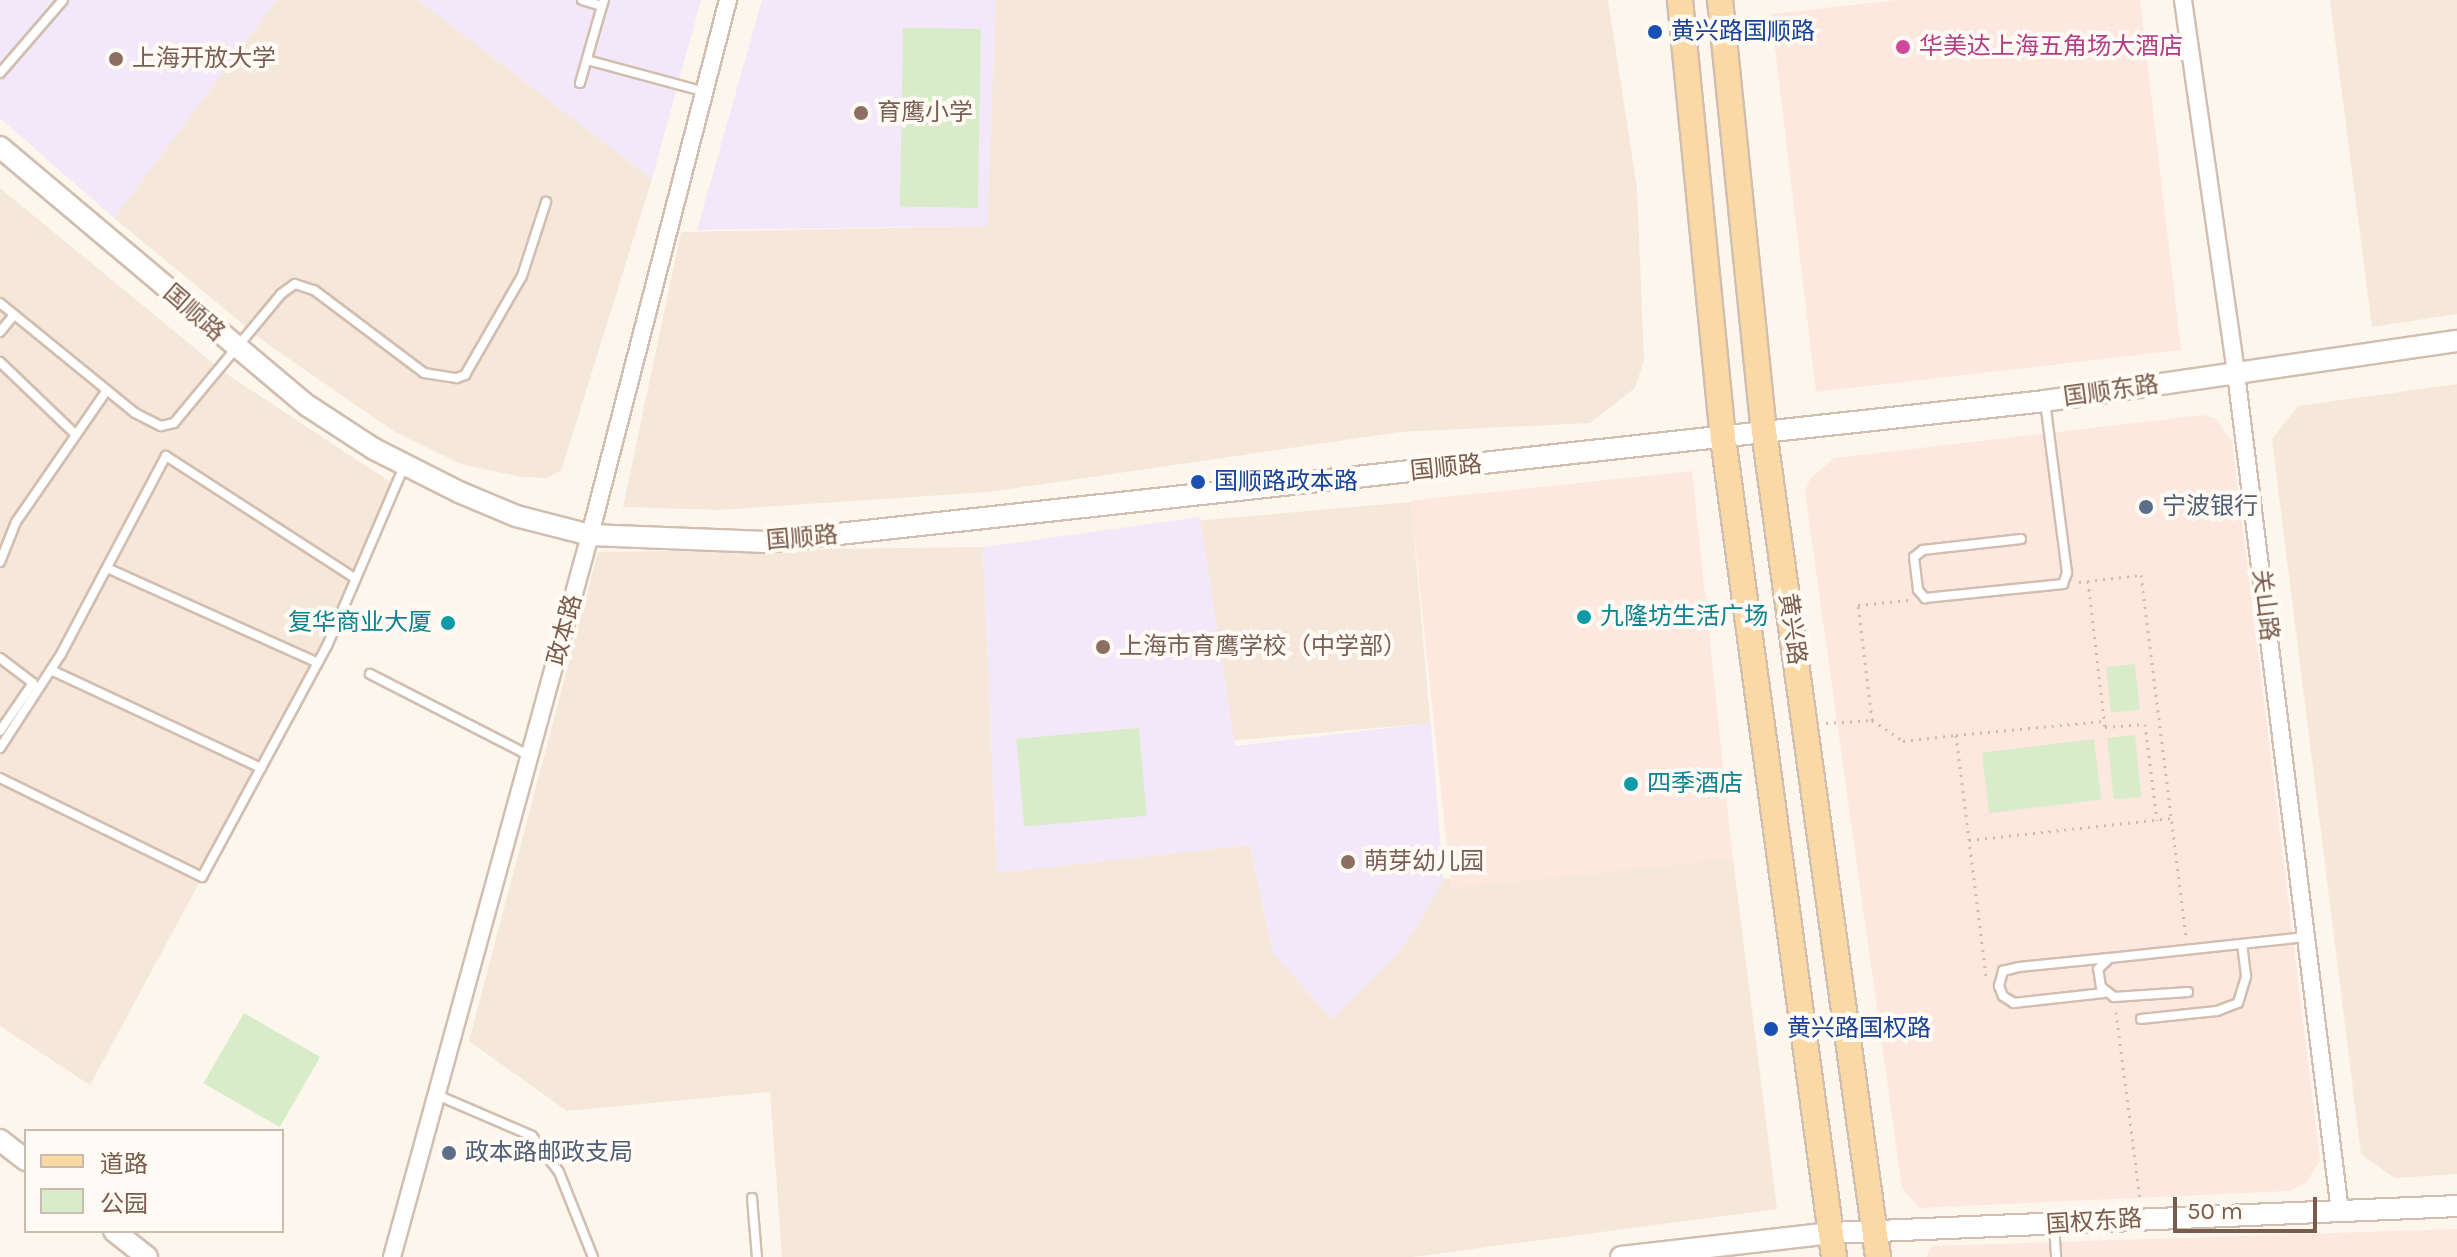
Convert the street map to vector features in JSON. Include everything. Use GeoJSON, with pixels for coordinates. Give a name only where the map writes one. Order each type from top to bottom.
{"type":"FeatureCollection","features":[{"type":"Feature","properties":{"kind":"main road","name":"黄兴路"},"geometry":{"type":"LineString","coordinates":[[1680,0],[1723,438],[1833,1245]]}},
{"type":"Feature","properties":{"kind":"main road","name":"黄兴路"},"geometry":{"type":"LineString","coordinates":[[1720,0],[1764,431],[1877,1245]]}},
{"type":"Feature","properties":{"kind":"street","name":"政本路"},"geometry":{"type":"LineString","coordinates":[[392,1257],[531,757],[728,0]]}},
{"type":"Feature","properties":{"kind":"street","name":"关山路"},"geometry":{"type":"LineString","coordinates":[[2183,0],[2236,373],[2340,1211]]}},
{"type":"Feature","properties":{"kind":"street","name":"国顺路"},"geometry":{"type":"LineString","coordinates":[[0,147],[236,350],[308,406],[404,466],[516,516],[590,535],[766,542],[1723,438]]}},
{"type":"Feature","properties":{"kind":"street","name":"国顺东路"},"geometry":{"type":"LineString","coordinates":[[1723,438],[2045,401],[2457,341]]}},
{"type":"Feature","properties":{"kind":"street"},"geometry":{"type":"LineString","coordinates":[[0,1140],[24,1158]]}},
{"type":"Feature","properties":{"kind":"street","name":"国权东路"},"geometry":{"type":"LineString","coordinates":[[1621,1257],[1877,1245],[2054,1225],[2142,1219],[2457,1206]]}},
{"type":"Feature","properties":{"kind":"street"},"geometry":{"type":"LineString","coordinates":[[117,1233],[147,1257]]}},
{"type":"Feature","properties":{"kind":"lane"},"geometry":{"type":"LineString","coordinates":[[0,73],[63,0]]}},
{"type":"Feature","properties":{"kind":"lane"},"geometry":{"type":"LineString","coordinates":[[580,83],[603,3],[582,0]]}},
{"type":"Feature","properties":{"kind":"lane"},"geometry":{"type":"LineString","coordinates":[[587,60],[702,91]]}},
{"type":"Feature","properties":{"kind":"lane"},"geometry":{"type":"LineString","coordinates":[[0,303],[107,390],[161,426],[174,423],[281,294],[300,284],[424,373],[447,380],[465,375],[522,276],[546,202]]}},
{"type":"Feature","properties":{"kind":"lane"},"geometry":{"type":"LineString","coordinates":[[0,332],[14,315]]}},
{"type":"Feature","properties":{"kind":"lane"},"geometry":{"type":"LineString","coordinates":[[0,362],[76,435]]}},
{"type":"Feature","properties":{"kind":"lane"},"geometry":{"type":"LineString","coordinates":[[0,562],[1,550],[107,390]]}},
{"type":"Feature","properties":{"kind":"lane"},"geometry":{"type":"LineString","coordinates":[[2021,539],[1923,550],[1914,557],[1918,590],[1925,598],[2063,584],[2067,573],[2045,401]]}},
{"type":"Feature","properties":{"kind":"lane"},"geometry":{"type":"LineString","coordinates":[[0,748],[51,670],[166,456],[356,579]]}},
{"type":"Feature","properties":{"kind":"lane"},"geometry":{"type":"LineString","coordinates":[[0,778],[202,877],[318,663],[404,466]]}},
{"type":"Feature","properties":{"kind":"lane"},"geometry":{"type":"LineString","coordinates":[[107,568],[318,663]]}},
{"type":"Feature","properties":{"kind":"lane"},"geometry":{"type":"LineString","coordinates":[[0,658],[33,683],[0,731]]}},
{"type":"Feature","properties":{"kind":"lane"},"geometry":{"type":"LineString","coordinates":[[51,670],[261,768]]}},
{"type":"Feature","properties":{"kind":"lane"},"geometry":{"type":"LineString","coordinates":[[370,674],[531,757]]}},
{"type":"Feature","properties":{"kind":"lane"},"geometry":{"type":"LineString","coordinates":[[2188,992],[2114,997],[2104,993],[2014,1003],[1999,986],[2003,971],[2019,967],[2306,937]]}},
{"type":"Feature","properties":{"kind":"lane"},"geometry":{"type":"LineString","coordinates":[[2141,1019],[2217,1011],[2238,1003],[2246,976],[2242,944]]}},
{"type":"Feature","properties":{"kind":"lane"},"geometry":{"type":"LineString","coordinates":[[2104,993],[2098,969],[2110,958]]}},
{"type":"Feature","properties":{"kind":"lane"},"geometry":{"type":"LineString","coordinates":[[437,1095],[532,1136],[559,1172],[593,1257]]}},
{"type":"Feature","properties":{"kind":"lane"},"geometry":{"type":"LineString","coordinates":[[752,1198],[757,1257]]}},
{"type":"Feature","properties":{"kind":"lane"},"geometry":{"type":"LineString","coordinates":[[2054,1225],[2056,1257]]}},
{"type":"Feature","properties":{"kind":"path"},"geometry":{"type":"LineString","coordinates":[[2063,584],[2141,575],[2188,950]]}},
{"type":"Feature","properties":{"kind":"path"},"geometry":{"type":"LineString","coordinates":[[2088,581],[2105,727],[2145,724],[2157,820]]}},
{"type":"Feature","properties":{"kind":"path"},"geometry":{"type":"LineString","coordinates":[[1872,720],[1858,605],[1925,598]]}},
{"type":"Feature","properties":{"kind":"path"},"geometry":{"type":"LineString","coordinates":[[1805,725],[1872,720],[1903,741],[2104,721]]}},
{"type":"Feature","properties":{"kind":"path"},"geometry":{"type":"LineString","coordinates":[[1956,735],[1987,985],[1999,986]]}},
{"type":"Feature","properties":{"kind":"path"},"geometry":{"type":"LineString","coordinates":[[1969,840],[2172,818]]}},
{"type":"Feature","properties":{"kind":"path"},"geometry":{"type":"LineString","coordinates":[[2114,997],[2142,1219]]}},
{"type":"Feature","properties":{"kind":"shaded area","name":"上海开放大学"},"geometry":{"type":"Polygon","coordinates":[[[0,0],[277,0],[114,218],[0,118],[0,0]]]}},
{"type":"Feature","properties":{"kind":"shaded area"},"geometry":{"type":"Polygon","coordinates":[[[277,0],[418,0],[652,179],[561,471],[546,478],[522,477],[461,464],[395,432],[266,343],[114,218],[277,0]]]}},
{"type":"Feature","properties":{"kind":"shaded area"},"geometry":{"type":"Polygon","coordinates":[[[418,0],[701,0],[652,179],[418,0]]]}},
{"type":"Feature","properties":{"kind":"shaded area","name":"育鹰小学"},"geometry":{"type":"Polygon","coordinates":[[[762,0],[996,0],[987,226],[697,230],[762,0]]]}},
{"type":"Feature","properties":{"kind":"shaded area"},"geometry":{"type":"Polygon","coordinates":[[[995,0],[1608,0],[1637,188],[1644,360],[1635,388],[1590,423],[1400,432],[988,492],[719,510],[623,507],[681,232],[987,226],[995,0]]]}},
{"type":"Feature","properties":{"kind":"shaded area"},"geometry":{"type":"Polygon","coordinates":[[[1896,0],[2140,0],[2181,350],[1816,392],[1771,14],[1896,0]]]}},
{"type":"Feature","properties":{"kind":"shaded area"},"geometry":{"type":"Polygon","coordinates":[[[2330,0],[2457,0],[2457,314],[2372,327],[2330,0]]]}},
{"type":"Feature","properties":{"kind":"shaded area"},"geometry":{"type":"Polygon","coordinates":[[[0,188],[225,373],[398,487],[327,646],[90,1085],[0,1026],[0,188]]]}},
{"type":"Feature","properties":{"kind":"shaded area"},"geometry":{"type":"Polygon","coordinates":[[[2457,384],[2457,1174],[2395,1178],[2361,1154],[2272,439],[2298,406],[2457,384]]]}},
{"type":"Feature","properties":{"kind":"shaded area"},"geometry":{"type":"Polygon","coordinates":[[[2203,415],[2216,419],[2232,441],[2320,1160],[2306,1183],[2290,1191],[1920,1208],[1902,1188],[1805,492],[1810,479],[1834,458],[2203,415]]]}},
{"type":"Feature","properties":{"kind":"shaded area"},"geometry":{"type":"Polygon","coordinates":[[[1692,471],[1733,859],[1451,888],[1411,501],[1692,471]]]}},
{"type":"Feature","properties":{"kind":"shaded area"},"geometry":{"type":"Polygon","coordinates":[[[1411,502],[1430,723],[1219,742],[1200,520],[1411,502]]]}},
{"type":"Feature","properties":{"kind":"shaded area","name":"上海市育鹰学校（中学部）"},"geometry":{"type":"Polygon","coordinates":[[[1200,517],[1235,746],[1431,723],[1443,879],[1419,924],[1392,960],[1332,1019],[1273,953],[1250,845],[997,873],[983,547],[1200,517]]]}},
{"type":"Feature","properties":{"kind":"shaded area"},"geometry":{"type":"Polygon","coordinates":[[[983,547],[997,873],[1250,845],[1273,953],[1332,1019],[1392,960],[1419,924],[1443,879],[1733,859],[1777,1209],[1412,1257],[782,1257],[770,1092],[567,1111],[469,1041],[598,552],[983,547]]]}},
{"type":"Feature","properties":{"kind":"shaded area"},"geometry":{"type":"Polygon","coordinates":[[[2457,1229],[2457,1257],[1926,1257],[1932,1246],[2457,1229]]]}},
{"type":"Feature","properties":{"kind":"green space"},"geometry":{"type":"Polygon","coordinates":[[[903,28],[981,29],[978,208],[900,207],[903,28]]]}},
{"type":"Feature","properties":{"kind":"green space"},"geometry":{"type":"Polygon","coordinates":[[[2135,664],[2140,710],[2111,713],[2106,667],[2135,664]]]}},
{"type":"Feature","properties":{"kind":"green space"},"geometry":{"type":"Polygon","coordinates":[[[1139,728],[1147,816],[1024,826],[1016,739],[1139,728]]]}},
{"type":"Feature","properties":{"kind":"green space"},"geometry":{"type":"Polygon","coordinates":[[[2135,735],[2141,797],[2114,800],[2107,738],[2135,735]]]}},
{"type":"Feature","properties":{"kind":"green space"},"geometry":{"type":"Polygon","coordinates":[[[2094,739],[2101,800],[1989,813],[1982,753],[2094,739]]]}},
{"type":"Feature","properties":{"kind":"green space"},"geometry":{"type":"Polygon","coordinates":[[[244,1013],[320,1057],[280,1127],[204,1083],[244,1013]]]}},
{"type":"Feature","properties":{"kind":"place","name":"黄兴路国顺路"},"geometry":{"type":"Point","coordinates":[1655,32]}},
{"type":"Feature","properties":{"kind":"place","name":"华美达上海五角场大酒店"},"geometry":{"type":"Point","coordinates":[1903,47]}},
{"type":"Feature","properties":{"kind":"place","name":"上海开放大学"},"geometry":{"type":"Point","coordinates":[116,59]}},
{"type":"Feature","properties":{"kind":"place","name":"育鹰小学"},"geometry":{"type":"Point","coordinates":[861,113]}},
{"type":"Feature","properties":{"kind":"place","name":"国顺路政本路"},"geometry":{"type":"Point","coordinates":[1198,482]}},
{"type":"Feature","properties":{"kind":"place","name":"宁波银行"},"geometry":{"type":"Point","coordinates":[2146,507]}},
{"type":"Feature","properties":{"kind":"place","name":"九隆坊生活广场"},"geometry":{"type":"Point","coordinates":[1584,617]}},
{"type":"Feature","properties":{"kind":"place","name":"复华商业大厦"},"geometry":{"type":"Point","coordinates":[448,623]}},
{"type":"Feature","properties":{"kind":"place","name":"上海市育鹰学校（中学部）"},"geometry":{"type":"Point","coordinates":[1103,647]}},
{"type":"Feature","properties":{"kind":"place","name":"四季酒店"},"geometry":{"type":"Point","coordinates":[1631,784]}},
{"type":"Feature","properties":{"kind":"place","name":"萌芽幼儿园"},"geometry":{"type":"Point","coordinates":[1348,862]}},
{"type":"Feature","properties":{"kind":"place","name":"黄兴路国权路"},"geometry":{"type":"Point","coordinates":[1771,1029]}},
{"type":"Feature","properties":{"kind":"place","name":"政本路邮政支局"},"geometry":{"type":"Point","coordinates":[449,1153]}}]}
